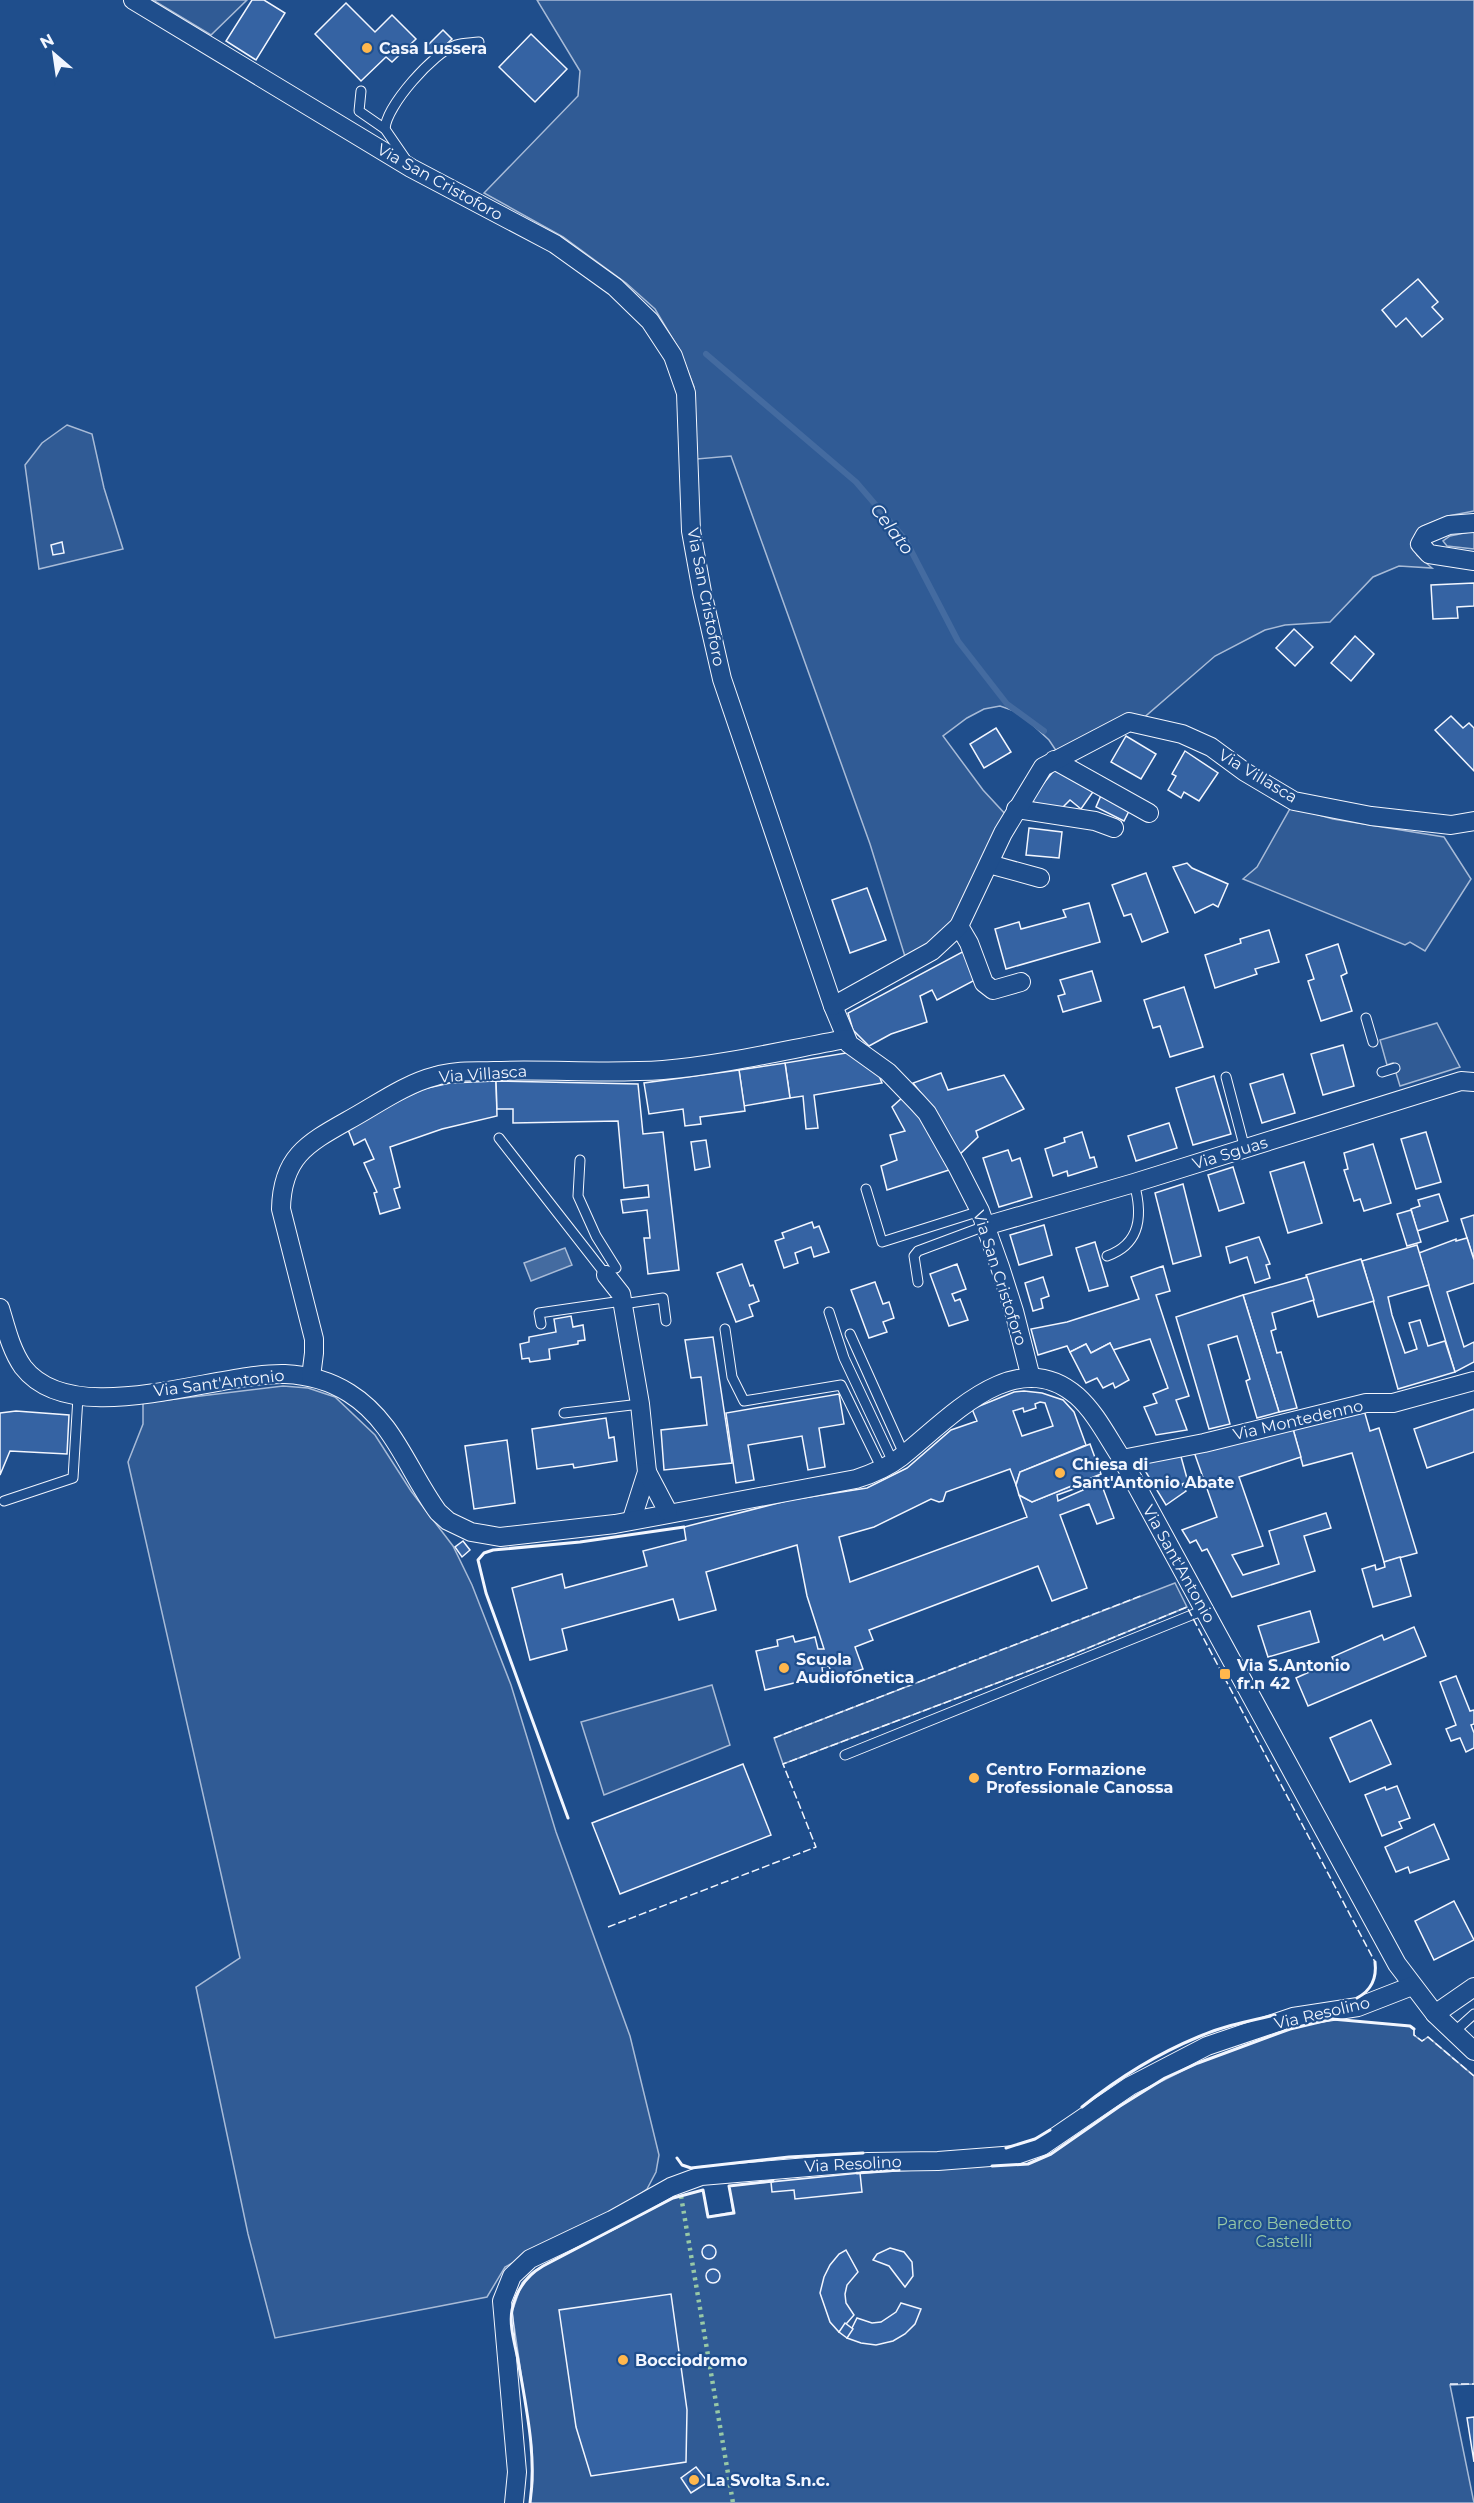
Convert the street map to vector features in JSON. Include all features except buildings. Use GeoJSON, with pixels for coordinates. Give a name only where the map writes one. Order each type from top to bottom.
{"type":"FeatureCollection","features":[{"type":"Feature","properties":{"kind":"street","name":"Via San Cristoforo"},"geometry":{"type":"LineString","coordinates":[[133,0],[411,168],[555,244],[615,287],[650,321],[673,356],[686,393],[691,531],[722,679],[832,1006],[846,1039],[854,1048],[888,1072],[927,1113],[957,1166],[982,1218],[1014,1311],[1031,1378]]}},
{"type":"Feature","properties":{"kind":"street"},"geometry":{"type":"LineString","coordinates":[[1474,523],[1449,525],[1437,529],[1425,534],[1420,544],[1429,554],[1474,561]]}},
{"type":"Feature","properties":{"kind":"street","name":"Via Villasca"},"geometry":{"type":"LineString","coordinates":[[832,1006],[932,951],[959,926],[1016,809],[1043,767],[1129,722],[1182,734],[1211,747],[1245,772],[1294,801],[1371,816],[1451,825],[1474,821]]}},
{"type":"Feature","properties":{"kind":"street"},"geometry":{"type":"LineString","coordinates":[[1054,760],[1149,813]]}},
{"type":"Feature","properties":{"kind":"street"},"geometry":{"type":"LineString","coordinates":[[1016,809],[1095,821],[1114,828]]}},
{"type":"Feature","properties":{"kind":"street"},"geometry":{"type":"LineString","coordinates":[[989,864],[1040,878]]}},
{"type":"Feature","properties":{"kind":"street"},"geometry":{"type":"LineString","coordinates":[[959,926],[969,943],[984,983],[993,990],[1021,982]]}},
{"type":"Feature","properties":{"kind":"street","name":"Via Villasca"},"geometry":{"type":"LineString","coordinates":[[311,1377],[315,1353],[314,1339],[281,1209],[281,1199],[285,1177],[290,1166],[303,1149],[319,1137],[415,1084],[443,1074],[509,1071],[655,1071],[691,1068],[846,1039]]}},
{"type":"Feature","properties":{"kind":"street","name":"Via Sguas"},"geometry":{"type":"LineString","coordinates":[[982,1218],[1134,1184],[1461,1081],[1474,1082]]}},
{"type":"Feature","properties":{"kind":"street"},"geometry":{"type":"LineString","coordinates":[[611,1271],[622,1300],[640,1404],[647,1472],[668,1512]]}},
{"type":"Feature","properties":{"kind":"street","name":"Via Sant'Antonio"},"geometry":{"type":"LineString","coordinates":[[0,1308],[15,1354],[29,1373],[52,1390],[78,1396],[110,1398],[273,1374],[311,1377],[335,1386],[370,1409],[392,1434],[438,1512],[460,1528],[500,1537],[615,1524],[668,1512],[856,1479],[893,1462],[970,1400],[1005,1382],[1031,1378],[1064,1386],[1076,1395],[1095,1417],[1122,1459],[1191,1594],[1204,1610],[1397,1964],[1435,2014],[1474,2051]]}},
{"type":"Feature","properties":{"kind":"street","name":"Via Montedenno"},"geometry":{"type":"LineString","coordinates":[[1122,1459],[1204,1443],[1366,1402],[1393,1403],[1474,1381]]}},
{"type":"Feature","properties":{"kind":"street"},"geometry":{"type":"LineString","coordinates":[[632,1519],[647,1472]]}},
{"type":"Feature","properties":{"kind":"street","name":"Via Resolino"},"geometry":{"type":"LineString","coordinates":[[513,2503],[517,2472],[502,2301],[512,2276],[531,2259],[612,2220],[671,2187],[701,2176],[868,2162],[949,2160],[1028,2152],[1042,2146],[1130,2086],[1208,2046],[1293,2017],[1358,2007],[1412,1986]]}},
{"type":"Feature","properties":{"kind":"street"},"geometry":{"type":"LineString","coordinates":[[1435,2014],[1474,1987]]}},
{"type":"Feature","properties":{"kind":"lane"},"geometry":{"type":"LineString","coordinates":[[385,129],[385,122],[403,93],[439,56],[455,45],[479,42]]}},
{"type":"Feature","properties":{"kind":"lane"},"geometry":{"type":"LineString","coordinates":[[361,91],[359,111],[385,129],[411,168]]}},
{"type":"Feature","properties":{"kind":"lane"},"geometry":{"type":"LineString","coordinates":[[1366,1018],[1373,1042]]}},
{"type":"Feature","properties":{"kind":"lane"},"geometry":{"type":"LineString","coordinates":[[1382,1072],[1395,1068]]}},
{"type":"Feature","properties":{"kind":"lane"},"geometry":{"type":"LineString","coordinates":[[1226,1077],[1245,1149]]}},
{"type":"Feature","properties":{"kind":"lane"},"geometry":{"type":"LineString","coordinates":[[499,1138],[611,1271]]}},
{"type":"Feature","properties":{"kind":"lane"},"geometry":{"type":"LineString","coordinates":[[579,1160],[578,1197],[611,1271]]}},
{"type":"Feature","properties":{"kind":"lane"},"geometry":{"type":"LineString","coordinates":[[1107,1256],[1125,1248],[1133,1237],[1140,1214],[1134,1184]]}},
{"type":"Feature","properties":{"kind":"lane"},"geometry":{"type":"LineString","coordinates":[[866,1189],[882,1242],[982,1218]]}},
{"type":"Feature","properties":{"kind":"lane"},"geometry":{"type":"LineString","coordinates":[[918,1281],[914,1256],[918,1251],[982,1218]]}},
{"type":"Feature","properties":{"kind":"lane"},"geometry":{"type":"LineString","coordinates":[[541,1324],[539,1313],[622,1300],[663,1298],[666,1321]]}},
{"type":"Feature","properties":{"kind":"lane"},"geometry":{"type":"LineString","coordinates":[[829,1312],[844,1358],[893,1462]]}},
{"type":"Feature","properties":{"kind":"lane"},"geometry":{"type":"LineString","coordinates":[[725,1329],[732,1377],[744,1401],[842,1385],[893,1462]]}},
{"type":"Feature","properties":{"kind":"lane"},"geometry":{"type":"LineString","coordinates":[[850,1334],[893,1462]]}},
{"type":"Feature","properties":{"kind":"lane"},"geometry":{"type":"LineString","coordinates":[[4,1502],[73,1478],[78,1396]]}},
{"type":"Feature","properties":{"kind":"lane"},"geometry":{"type":"LineString","coordinates":[[564,1413],[640,1404]]}},
{"type":"Feature","properties":{"kind":"lane"},"geometry":{"type":"LineString","coordinates":[[845,1755],[1204,1610]]}},
{"type":"Feature","properties":{"kind":"lane"},"geometry":{"type":"LineString","coordinates":[[1454,2032],[1474,2014]]}},
{"type":"Feature","properties":{"kind":"shaded area"},"geometry":{"type":"Polygon","coordinates":[[[153,0],[247,0],[211,35],[153,0]]]}},
{"type":"Feature","properties":{"kind":"shaded area"},"geometry":{"type":"Polygon","coordinates":[[[537,0],[1474,0],[1474,511],[1448,516],[1423,526],[1413,545],[1417,555],[1432,568],[1399,566],[1373,577],[1330,622],[1285,625],[1265,630],[1215,656],[1141,720],[1057,752],[1049,740],[1020,713],[1000,706],[984,709],[967,718],[943,736],[983,790],[1007,816],[956,924],[907,963],[870,844],[731,456],[697,459],[694,387],[680,351],[655,309],[626,283],[563,237],[484,193],[578,96],[580,71],[537,0]]]}},
{"type":"Feature","properties":{"kind":"shaded area"},"geometry":{"type":"Polygon","coordinates":[[[67,425],[92,434],[104,488],[123,549],[39,569],[25,465],[42,443],[67,425]]]}},
{"type":"Feature","properties":{"kind":"shaded area"},"geometry":{"type":"Polygon","coordinates":[[[1474,531],[1474,549],[1447,546],[1443,541],[1450,536],[1474,531]]]}},
{"type":"Feature","properties":{"kind":"shaded area"},"geometry":{"type":"Polygon","coordinates":[[[1291,807],[1333,819],[1444,837],[1471,879],[1425,951],[1410,942],[1405,945],[1243,879],[1257,867],[1291,807]]]}},
{"type":"Feature","properties":{"kind":"shaded area"},"geometry":{"type":"Polygon","coordinates":[[[1437,1023],[1460,1067],[1400,1086],[1393,1063],[1387,1065],[1380,1040],[1437,1023]]]}},
{"type":"Feature","properties":{"kind":"shaded area"},"geometry":{"type":"Polygon","coordinates":[[[565,1248],[572,1265],[531,1281],[524,1263],[565,1248]]]}},
{"type":"Feature","properties":{"kind":"shaded area"},"geometry":{"type":"Polygon","coordinates":[[[283,1386],[308,1388],[335,1397],[375,1435],[411,1491],[453,1546],[472,1585],[511,1685],[556,1832],[630,2036],[659,2155],[656,2172],[647,2189],[626,2204],[505,2267],[487,2297],[275,2338],[248,2234],[196,1987],[240,1958],[128,1462],[143,1424],[143,1403],[283,1386]]]}},
{"type":"Feature","properties":{"kind":"shaded area"},"geometry":{"type":"Polygon","coordinates":[[[1175,1583],[1187,1607],[1071,1655],[783,1764],[774,1738],[1175,1583]]]}},
{"type":"Feature","properties":{"kind":"shaded area"},"geometry":{"type":"Polygon","coordinates":[[[712,1685],[730,1745],[604,1795],[581,1722],[712,1685]]]}},
{"type":"Feature","properties":{"kind":"shaded area","name":"Parco Benedetto Castelli"},"geometry":{"type":"Polygon","coordinates":[[[1332,2019],[1410,2026],[1414,2029],[1414,2035],[1422,2041],[1428,2037],[1474,2076],[1474,2384],[1450,2385],[1474,2503],[530,2503],[533,2480],[532,2448],[512,2312],[522,2283],[531,2273],[673,2198],[703,2190],[708,2217],[733,2212],[729,2186],[860,2173],[1028,2164],[1051,2154],[1142,2091],[1198,2063],[1290,2029],[1332,2019]]]}},
{"type":"Feature","properties":{"kind":"waterway","name":"Celato"},"geometry":{"type":"LineString","coordinates":[[706,354],[856,482],[905,539],[958,641],[1007,704],[1044,731]]}},
{"type":"Feature","properties":{"kind":"hedge"},"geometry":{"type":"LineString","coordinates":[[681,2196],[733,2503]]}},
{"type":"Feature","properties":{"kind":"fence"},"geometry":{"type":"LineString","coordinates":[[774,1738],[1143,1595]]}},
{"type":"Feature","properties":{"kind":"fence"},"geometry":{"type":"LineString","coordinates":[[608,1927],[816,1847],[783,1764],[1071,1655],[1187,1607],[1375,1962]]}},
{"type":"Feature","properties":{"kind":"fence"},"geometry":{"type":"LineString","coordinates":[[1414,2029],[1414,2035],[1422,2041],[1428,2037],[1474,2076]]}},
{"type":"Feature","properties":{"kind":"fence"},"geometry":{"type":"LineString","coordinates":[[1450,2384],[1474,2384]]}},
{"type":"Feature","properties":{"kind":"wall"},"geometry":{"type":"LineString","coordinates":[[568,1818],[486,1593],[478,1560],[484,1553],[493,1550],[580,1542],[684,1527]]}},
{"type":"Feature","properties":{"kind":"wall"},"geometry":{"type":"LineString","coordinates":[[1357,1998],[1372,1983],[1375,1962]]}},
{"type":"Feature","properties":{"kind":"wall"},"geometry":{"type":"LineString","coordinates":[[1082,2107],[1138,2068],[1168,2051],[1207,2033],[1275,2015]]}},
{"type":"Feature","properties":{"kind":"wall"},"geometry":{"type":"LineString","coordinates":[[992,2166],[1028,2164],[1051,2154],[1165,2078],[1198,2063],[1290,2029],[1332,2019],[1410,2026],[1414,2029]]}},
{"type":"Feature","properties":{"kind":"wall"},"geometry":{"type":"LineString","coordinates":[[1006,2148],[1035,2139],[1050,2130]]}},
{"type":"Feature","properties":{"kind":"wall"},"geometry":{"type":"LineString","coordinates":[[677,2158],[682,2165],[691,2168],[789,2157],[863,2153]]}},
{"type":"Feature","properties":{"kind":"wall"},"geometry":{"type":"LineString","coordinates":[[857,2173],[899,2170]]}},
{"type":"Feature","properties":{"kind":"wall"},"geometry":{"type":"LineString","coordinates":[[530,2503],[532,2485],[530,2432],[511,2322],[514,2303],[523,2284],[543,2266],[673,2198],[703,2190],[708,2217],[734,2213],[729,2186],[773,2181]]}},
{"type":"Feature","properties":{"kind":"place","name":"Casa Lussera"},"geometry":{"type":"Point","coordinates":[367,48]}},
{"type":"Feature","properties":{"kind":"place","name":"Chiesa di Sant'Antonio Abate"},"geometry":{"type":"Point","coordinates":[1060,1473]}},
{"type":"Feature","properties":{"kind":"place","name":"Scuola Audiofonetica"},"geometry":{"type":"Point","coordinates":[784,1668]}},
{"type":"Feature","properties":{"kind":"place","name":"Via S.Antonio fr.n 42"},"geometry":{"type":"Point","coordinates":[1225,1674]}},
{"type":"Feature","properties":{"kind":"place","name":"Centro Formazione Professionale Canossa"},"geometry":{"type":"Point","coordinates":[974,1778]}},
{"type":"Feature","properties":{"kind":"place","name":"Bocciodromo"},"geometry":{"type":"Point","coordinates":[623,2360]}},
{"type":"Feature","properties":{"kind":"place","name":"La Svolta S.n.c."},"geometry":{"type":"Point","coordinates":[694,2480]}}]}
